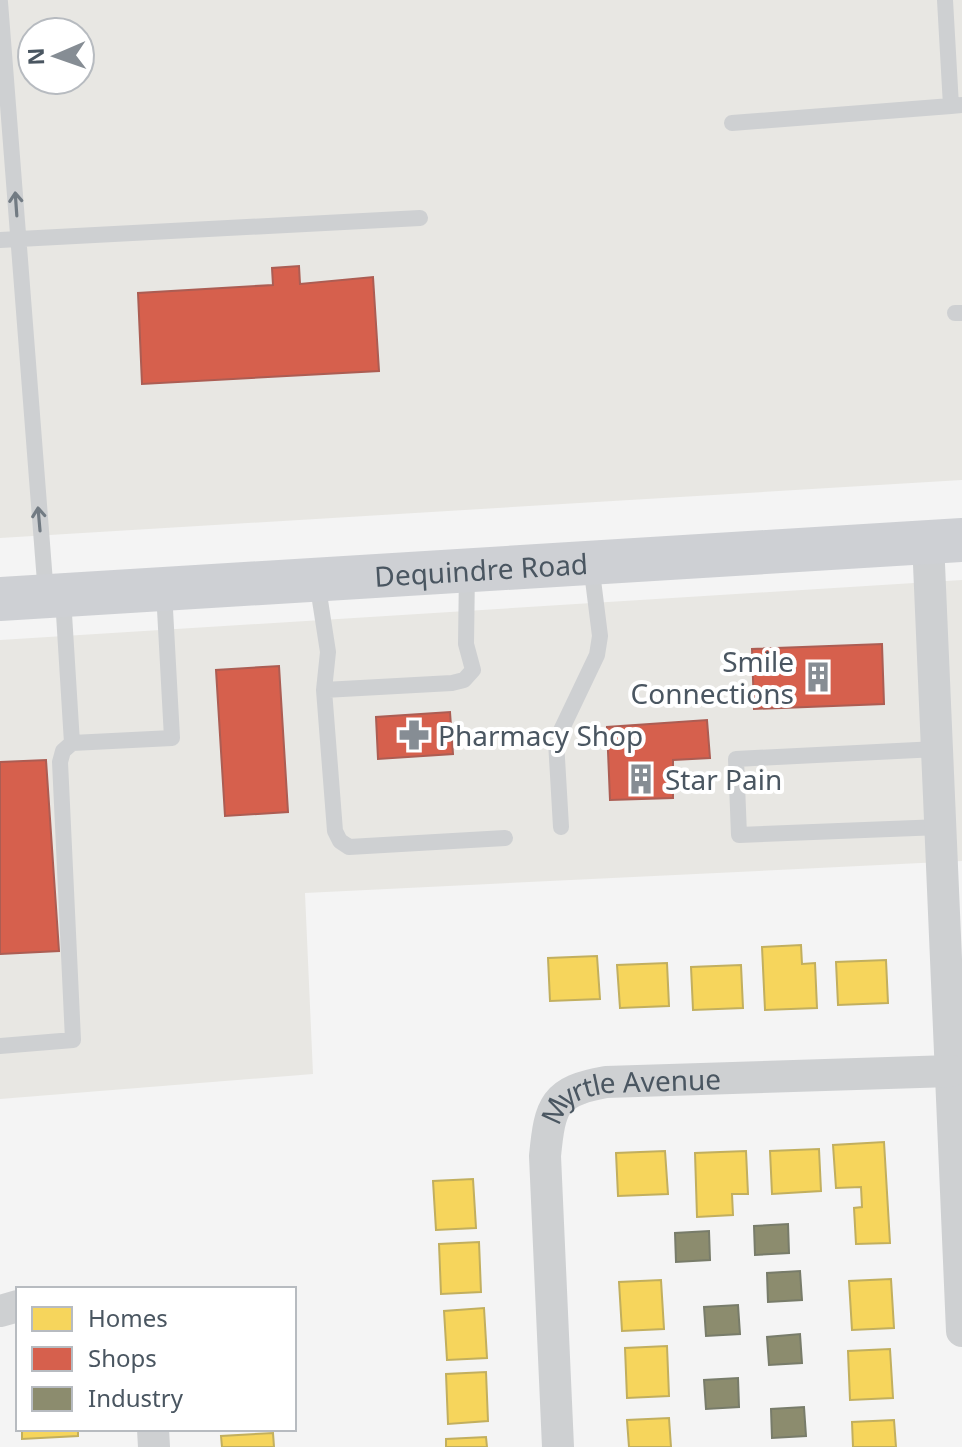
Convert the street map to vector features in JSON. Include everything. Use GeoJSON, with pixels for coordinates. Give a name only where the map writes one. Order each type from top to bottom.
{"type":"FeatureCollection","features":[{"type":"Feature","properties":{"kind":"main road","name":"Dequindre Road"},"geometry":{"type":"LineString","coordinates":[[0,599],[945,540]]}},
{"type":"Feature","properties":{"kind":"street"},"geometry":{"type":"LineString","coordinates":[[945,540],[937,749],[962,1331]]}},
{"type":"Feature","properties":{"kind":"street","name":"Myrtle Avenue"},"geometry":{"type":"LineString","coordinates":[[558,1447],[545,1156],[548,1128],[558,1102],[576,1087],[606,1082],[951,1071]]}},
{"type":"Feature","properties":{"kind":"lane"},"geometry":{"type":"LineString","coordinates":[[732,123],[956,105],[945,0]]}},
{"type":"Feature","properties":{"kind":"lane"},"geometry":{"type":"LineString","coordinates":[[0,2],[18,238],[72,743]]}},
{"type":"Feature","properties":{"kind":"lane"},"geometry":{"type":"LineString","coordinates":[[0,240],[420,218]]}},
{"type":"Feature","properties":{"kind":"lane"},"geometry":{"type":"LineString","coordinates":[[561,827],[556,741],[597,655],[600,636],[591,562]]}},
{"type":"Feature","properties":{"kind":"lane"},"geometry":{"type":"LineString","coordinates":[[324,690],[464,680],[473,670],[466,644],[467,570]]}},
{"type":"Feature","properties":{"kind":"lane"},"geometry":{"type":"LineString","coordinates":[[317,580],[328,652],[324,690],[335,831],[340,841],[349,847],[505,838]]}},
{"type":"Feature","properties":{"kind":"lane"},"geometry":{"type":"LineString","coordinates":[[0,1046],[73,1040],[60,762],[63,751],[72,743],[172,738],[164,589]]}},
{"type":"Feature","properties":{"kind":"lane"},"geometry":{"type":"LineString","coordinates":[[937,749],[736,759],[738,820],[739,835],[941,827]]}},
{"type":"Feature","properties":{"kind":"shaded area"},"geometry":{"type":"Polygon","coordinates":[[[0,0],[962,0],[962,480],[0,538],[0,0]]]}},
{"type":"Feature","properties":{"kind":"shaded area"},"geometry":{"type":"Polygon","coordinates":[[[962,580],[962,861],[305,893],[313,1074],[0,1099],[0,640],[962,580]]]}},
{"type":"Feature","properties":{"kind":"building: Homes"},"geometry":{"type":"Polygon","coordinates":[[[801,945],[802,964],[815,963],[817,1008],[765,1010],[762,947],[801,945]]]}},
{"type":"Feature","properties":{"kind":"building: Homes"},"geometry":{"type":"Polygon","coordinates":[[[597,956],[600,999],[550,1001],[548,958],[597,956]]]}},
{"type":"Feature","properties":{"kind":"building: Homes"},"geometry":{"type":"Polygon","coordinates":[[[886,960],[888,1003],[838,1005],[836,962],[886,960]]]}},
{"type":"Feature","properties":{"kind":"building: Homes"},"geometry":{"type":"Polygon","coordinates":[[[667,963],[669,1006],[620,1008],[617,965],[667,963]]]}},
{"type":"Feature","properties":{"kind":"building: Homes"},"geometry":{"type":"Polygon","coordinates":[[[741,965],[743,1008],[693,1010],[691,967],[741,965]]]}},
{"type":"Feature","properties":{"kind":"building: Homes"},"geometry":{"type":"Polygon","coordinates":[[[884,1142],[890,1243],[856,1244],[854,1208],[862,1207],[861,1187],[836,1188],[833,1145],[884,1142]]]}},
{"type":"Feature","properties":{"kind":"building: Homes"},"geometry":{"type":"Polygon","coordinates":[[[819,1149],[821,1191],[772,1194],[770,1151],[819,1149]]]}},
{"type":"Feature","properties":{"kind":"building: Homes"},"geometry":{"type":"Polygon","coordinates":[[[665,1151],[668,1194],[618,1196],[616,1153],[665,1151]]]}},
{"type":"Feature","properties":{"kind":"building: Homes"},"geometry":{"type":"Polygon","coordinates":[[[746,1151],[748,1194],[732,1194],[733,1215],[697,1217],[695,1153],[746,1151]]]}},
{"type":"Feature","properties":{"kind":"building: Homes"},"geometry":{"type":"Polygon","coordinates":[[[473,1179],[476,1228],[436,1230],[433,1181],[473,1179]]]}},
{"type":"Feature","properties":{"kind":"building: Homes"},"geometry":{"type":"Polygon","coordinates":[[[479,1242],[481,1292],[441,1294],[439,1244],[479,1242]]]}},
{"type":"Feature","properties":{"kind":"building: Homes"},"geometry":{"type":"Polygon","coordinates":[[[891,1279],[894,1328],[852,1330],[849,1281],[891,1279]]]}},
{"type":"Feature","properties":{"kind":"building: Homes"},"geometry":{"type":"Polygon","coordinates":[[[661,1280],[664,1329],[622,1331],[619,1282],[661,1280]]]}},
{"type":"Feature","properties":{"kind":"building: Homes"},"geometry":{"type":"Polygon","coordinates":[[[484,1308],[487,1358],[447,1360],[444,1311],[484,1308]]]}},
{"type":"Feature","properties":{"kind":"building: Homes"},"geometry":{"type":"Polygon","coordinates":[[[667,1346],[669,1396],[627,1398],[625,1348],[667,1346]]]}},
{"type":"Feature","properties":{"kind":"building: Homes"},"geometry":{"type":"Polygon","coordinates":[[[890,1349],[893,1398],[850,1400],[848,1351],[890,1349]]]}},
{"type":"Feature","properties":{"kind":"building: Homes"},"geometry":{"type":"Polygon","coordinates":[[[486,1372],[488,1421],[448,1424],[446,1374],[486,1372]]]}},
{"type":"Feature","properties":{"kind":"building: Homes"},"geometry":{"type":"Polygon","coordinates":[[[669,1418],[671,1447],[629,1447],[627,1420],[669,1418]]]}},
{"type":"Feature","properties":{"kind":"building: Homes"},"geometry":{"type":"Polygon","coordinates":[[[894,1420],[896,1447],[853,1447],[852,1422],[894,1420]]]}},
{"type":"Feature","properties":{"kind":"building: Homes"},"geometry":{"type":"Polygon","coordinates":[[[22,1431],[78,1431],[78,1436],[22,1439],[22,1431]]]}},
{"type":"Feature","properties":{"kind":"building: Homes"},"geometry":{"type":"Polygon","coordinates":[[[273,1433],[274,1447],[222,1447],[221,1436],[273,1433]]]}},
{"type":"Feature","properties":{"kind":"building: Homes"},"geometry":{"type":"Polygon","coordinates":[[[486,1437],[487,1447],[446,1447],[446,1439],[486,1437]]]}},
{"type":"Feature","properties":{"kind":"building: Shops"},"geometry":{"type":"Polygon","coordinates":[[[299,266],[300,284],[373,277],[379,371],[142,384],[138,293],[273,285],[272,268],[299,266]]]}},
{"type":"Feature","properties":{"kind":"building: Shops","name":"Smile Connections"},"geometry":{"type":"Polygon","coordinates":[[[882,644],[884,704],[754,709],[752,649],[882,644]]]}},
{"type":"Feature","properties":{"kind":"building: Shops"},"geometry":{"type":"Polygon","coordinates":[[[279,666],[288,812],[225,816],[216,670],[279,666]]]}},
{"type":"Feature","properties":{"kind":"building: Shops","name":"Pharmacy Shop"},"geometry":{"type":"Polygon","coordinates":[[[450,712],[453,754],[378,759],[376,717],[450,712]]]}},
{"type":"Feature","properties":{"kind":"building: Shops","name":"Star Pain"},"geometry":{"type":"Polygon","coordinates":[[[707,720],[710,758],[673,760],[673,798],[610,800],[607,727],[707,720]]]}},
{"type":"Feature","properties":{"kind":"building: Shops"},"geometry":{"type":"Polygon","coordinates":[[[46,760],[59,951],[0,954],[0,762],[46,760]]]}},
{"type":"Feature","properties":{"kind":"building: Industry"},"geometry":{"type":"Polygon","coordinates":[[[788,1224],[789,1253],[755,1255],[754,1226],[788,1224]]]}},
{"type":"Feature","properties":{"kind":"building: Industry"},"geometry":{"type":"Polygon","coordinates":[[[709,1231],[710,1260],[676,1262],[675,1233],[709,1231]]]}},
{"type":"Feature","properties":{"kind":"building: Industry"},"geometry":{"type":"Polygon","coordinates":[[[800,1271],[802,1300],[768,1302],[767,1273],[800,1271]]]}},
{"type":"Feature","properties":{"kind":"building: Industry"},"geometry":{"type":"Polygon","coordinates":[[[738,1305],[740,1334],[706,1336],[704,1307],[738,1305]]]}},
{"type":"Feature","properties":{"kind":"building: Industry"},"geometry":{"type":"Polygon","coordinates":[[[800,1334],[802,1363],[769,1365],[767,1337],[800,1334]]]}},
{"type":"Feature","properties":{"kind":"building: Industry"},"geometry":{"type":"Polygon","coordinates":[[[738,1378],[739,1407],[706,1409],[704,1380],[738,1378]]]}},
{"type":"Feature","properties":{"kind":"building: Industry"},"geometry":{"type":"Polygon","coordinates":[[[804,1407],[806,1436],[772,1438],[771,1409],[804,1407]]]}},
{"type":"Feature","properties":{"kind":"place","name":"Smile Connections"},"geometry":{"type":"Point","coordinates":[818,677]}},
{"type":"Feature","properties":{"kind":"place","name":"Pharmacy Shop"},"geometry":{"type":"Point","coordinates":[414,735]}},
{"type":"Feature","properties":{"kind":"place","name":"Star Pain"},"geometry":{"type":"Point","coordinates":[641,779]}}]}
